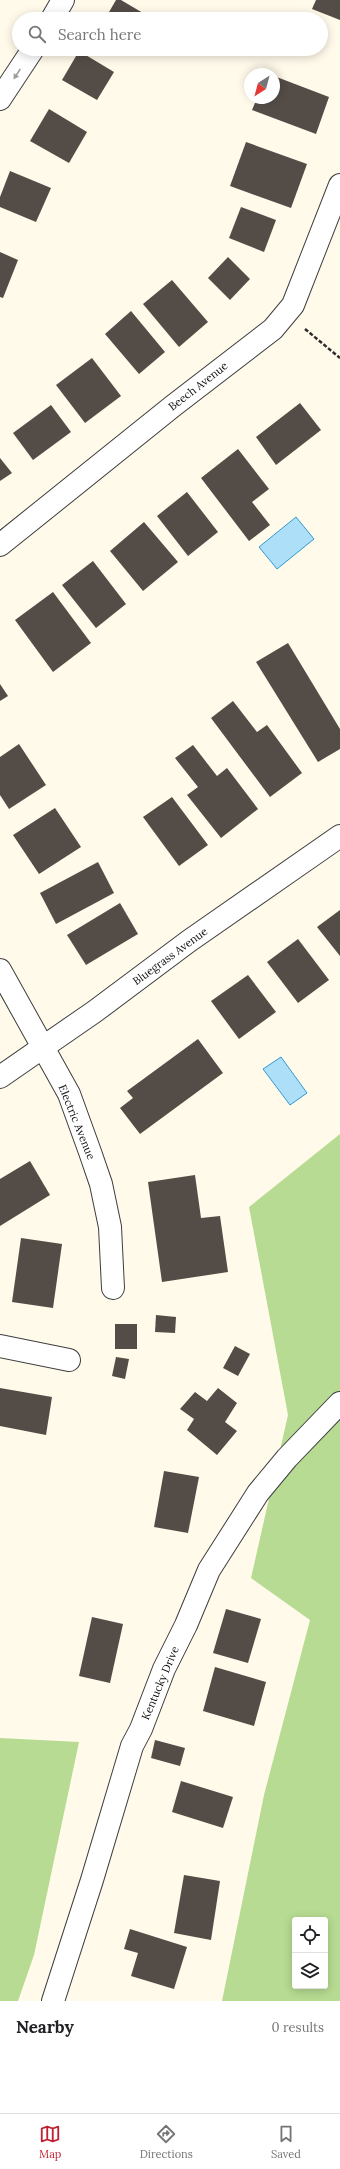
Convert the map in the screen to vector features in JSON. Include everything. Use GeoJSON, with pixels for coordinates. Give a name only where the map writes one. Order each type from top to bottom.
{"type":"FeatureCollection","features":[{"type":"Feature","properties":{"kind":"street"},"geometry":{"type":"LineString","coordinates":[[56,12],[63,0]]}},
{"type":"Feature","properties":{"kind":"street"},"geometry":{"type":"LineString","coordinates":[[0,99],[28,56]]}},
{"type":"Feature","properties":{"kind":"street","name":"Beech Avenue"},"geometry":{"type":"LineString","coordinates":[[0,545],[167,410],[273,329],[293,305],[340,185]]}},
{"type":"Feature","properties":{"kind":"street","name":"Bluegrass Avenue"},"geometry":{"type":"LineString","coordinates":[[0,1077],[94,1012],[189,941],[340,836]]}},
{"type":"Feature","properties":{"kind":"street","name":"Electric Avenue"},"geometry":{"type":"LineString","coordinates":[[0,970],[68,1094],[101,1184],[110,1227],[113,1288]]}},
{"type":"Feature","properties":{"kind":"street"},"geometry":{"type":"LineString","coordinates":[[0,1346],[69,1360]]}},
{"type":"Feature","properties":{"kind":"street","name":"Kentucky Drive"},"geometry":{"type":"LineString","coordinates":[[53,2001],[92,1880],[132,1746],[141,1729],[164,1669],[186,1626],[209,1570],[258,1493],[287,1458],[340,1403]]}},
{"type":"Feature","properties":{"kind":"path"},"geometry":{"type":"LineString","coordinates":[[287,313],[340,358]]}},
{"type":"Feature","properties":{"kind":"green space"},"geometry":{"type":"Polygon","coordinates":[[[340,1134],[340,2001],[222,2001],[264,1795],[310,1620],[251,1578],[288,1415],[249,1207],[340,1134]]]}},
{"type":"Feature","properties":{"kind":"green space"},"geometry":{"type":"Polygon","coordinates":[[[0,1738],[79,1742],[34,1955],[18,2001],[0,2001],[0,1738]]]}},
{"type":"Feature","properties":{"kind":"water"},"geometry":{"type":"Polygon","coordinates":[[[296,517],[314,539],[277,569],[259,547],[296,517]]]}},
{"type":"Feature","properties":{"kind":"water"},"geometry":{"type":"Polygon","coordinates":[[[281,1057],[307,1093],[290,1105],[263,1069],[281,1057]]]}},
{"type":"Feature","properties":{"kind":"building"},"geometry":{"type":"Polygon","coordinates":[[[116,0],[121,0],[141,12],[109,12],[116,0]]]}},
{"type":"Feature","properties":{"kind":"building"},"geometry":{"type":"Polygon","coordinates":[[[316,0],[340,0],[340,20],[328,15],[328,12],[320,12],[312,9],[316,0]]]}},
{"type":"Feature","properties":{"kind":"building"},"geometry":{"type":"Polygon","coordinates":[[[76,56],[87,56],[114,72],[97,100],[62,80],[76,56]]]}},
{"type":"Feature","properties":{"kind":"building"},"geometry":{"type":"Polygon","coordinates":[[[280,78],[329,97],[316,134],[252,110],[254,104],[280,104],[280,78]]]}},
{"type":"Feature","properties":{"kind":"building"},"geometry":{"type":"Polygon","coordinates":[[[49,109],[87,132],[69,163],[30,141],[49,109]]]}},
{"type":"Feature","properties":{"kind":"building"},"geometry":{"type":"Polygon","coordinates":[[[246,142],[307,164],[291,208],[230,186],[246,142]]]}},
{"type":"Feature","properties":{"kind":"building"},"geometry":{"type":"Polygon","coordinates":[[[10,171],[51,188],[36,222],[0,207],[0,197],[10,171]]]}},
{"type":"Feature","properties":{"kind":"building"},"geometry":{"type":"Polygon","coordinates":[[[241,207],[276,220],[264,252],[229,238],[241,207]]]}},
{"type":"Feature","properties":{"kind":"building"},"geometry":{"type":"Polygon","coordinates":[[[0,252],[18,260],[3,298],[0,297],[0,252]]]}},
{"type":"Feature","properties":{"kind":"building"},"geometry":{"type":"Polygon","coordinates":[[[228,257],[250,279],[230,300],[208,278],[228,257]]]}},
{"type":"Feature","properties":{"kind":"building"},"geometry":{"type":"Polygon","coordinates":[[[172,280],[208,322],[179,347],[143,304],[172,280]]]}},
{"type":"Feature","properties":{"kind":"building"},"geometry":{"type":"Polygon","coordinates":[[[131,311],[165,352],[139,374],[105,334],[131,311]]]}},
{"type":"Feature","properties":{"kind":"building"},"geometry":{"type":"Polygon","coordinates":[[[92,358],[121,396],[85,423],[56,385],[92,358]]]}},
{"type":"Feature","properties":{"kind":"building"},"geometry":{"type":"Polygon","coordinates":[[[300,403],[321,430],[276,465],[256,437],[300,403]]]}},
{"type":"Feature","properties":{"kind":"building"},"geometry":{"type":"Polygon","coordinates":[[[51,405],[71,432],[33,460],[13,433],[51,405]]]}},
{"type":"Feature","properties":{"kind":"building"},"geometry":{"type":"Polygon","coordinates":[[[238,449],[269,489],[252,502],[270,525],[249,541],[201,478],[238,449]]]}},
{"type":"Feature","properties":{"kind":"building"},"geometry":{"type":"Polygon","coordinates":[[[0,458],[12,473],[0,481],[0,458]]]}},
{"type":"Feature","properties":{"kind":"building"},"geometry":{"type":"Polygon","coordinates":[[[187,492],[218,532],[188,556],[157,516],[187,492]]]}},
{"type":"Feature","properties":{"kind":"building"},"geometry":{"type":"Polygon","coordinates":[[[144,522],[178,562],[143,591],[110,551],[144,522]]]}},
{"type":"Feature","properties":{"kind":"building"},"geometry":{"type":"Polygon","coordinates":[[[93,561],[126,604],[96,628],[62,585],[93,561]]]}},
{"type":"Feature","properties":{"kind":"building"},"geometry":{"type":"Polygon","coordinates":[[[53,592],[91,643],[53,672],[15,620],[53,592]]]}},
{"type":"Feature","properties":{"kind":"building"},"geometry":{"type":"Polygon","coordinates":[[[288,643],[340,729],[340,749],[318,762],[256,662],[288,643]]]}},
{"type":"Feature","properties":{"kind":"building"},"geometry":{"type":"Polygon","coordinates":[[[0,684],[8,696],[0,701],[0,684]]]}},
{"type":"Feature","properties":{"kind":"building"},"geometry":{"type":"Polygon","coordinates":[[[233,701],[257,732],[267,725],[302,773],[270,797],[211,718],[233,701]]]}},
{"type":"Feature","properties":{"kind":"building"},"geometry":{"type":"Polygon","coordinates":[[[19,744],[46,785],[9,809],[0,795],[0,757],[19,744]]]}},
{"type":"Feature","properties":{"kind":"building"},"geometry":{"type":"Polygon","coordinates":[[[193,745],[217,776],[227,768],[258,809],[221,838],[187,795],[198,787],[175,758],[193,745]]]}},
{"type":"Feature","properties":{"kind":"building"},"geometry":{"type":"Polygon","coordinates":[[[172,797],[208,845],[179,866],[143,817],[172,797]]]}},
{"type":"Feature","properties":{"kind":"building"},"geometry":{"type":"Polygon","coordinates":[[[55,808],[81,847],[39,874],[13,835],[55,808]]]}},
{"type":"Feature","properties":{"kind":"building"},"geometry":{"type":"Polygon","coordinates":[[[98,862],[114,893],[56,924],[40,893],[98,862]]]}},
{"type":"Feature","properties":{"kind":"building"},"geometry":{"type":"Polygon","coordinates":[[[120,903],[138,934],[86,965],[67,935],[120,903]]]}},
{"type":"Feature","properties":{"kind":"building"},"geometry":{"type":"Polygon","coordinates":[[[340,910],[340,956],[317,927],[340,910]]]}},
{"type":"Feature","properties":{"kind":"building"},"geometry":{"type":"Polygon","coordinates":[[[298,939],[329,980],[298,1003],[267,962],[298,939]]]}},
{"type":"Feature","properties":{"kind":"building"},"geometry":{"type":"Polygon","coordinates":[[[248,975],[276,1012],[239,1039],[211,1001],[248,975]]]}},
{"type":"Feature","properties":{"kind":"building"},"geometry":{"type":"Polygon","coordinates":[[[198,1039],[223,1073],[140,1134],[120,1108],[133,1098],[127,1091],[198,1039]]]}},
{"type":"Feature","properties":{"kind":"building"},"geometry":{"type":"Polygon","coordinates":[[[30,1161],[50,1195],[0,1226],[0,1179],[30,1161]]]}},
{"type":"Feature","properties":{"kind":"building"},"geometry":{"type":"Polygon","coordinates":[[[195,1175],[201,1218],[220,1216],[228,1272],[162,1282],[148,1182],[195,1175]]]}},
{"type":"Feature","properties":{"kind":"building"},"geometry":{"type":"Polygon","coordinates":[[[21,1238],[62,1244],[53,1308],[12,1302],[21,1238]]]}},
{"type":"Feature","properties":{"kind":"building"},"geometry":{"type":"Polygon","coordinates":[[[156,1315],[176,1317],[175,1333],[155,1332],[156,1315]]]}},
{"type":"Feature","properties":{"kind":"building"},"geometry":{"type":"Polygon","coordinates":[[[115,1324],[137,1324],[137,1349],[115,1349],[115,1324]]]}},
{"type":"Feature","properties":{"kind":"building"},"geometry":{"type":"Polygon","coordinates":[[[235,1346],[250,1354],[238,1376],[223,1368],[235,1346]]]}},
{"type":"Feature","properties":{"kind":"building"},"geometry":{"type":"Polygon","coordinates":[[[116,1357],[129,1359],[125,1379],[112,1376],[116,1357]]]}},
{"type":"Feature","properties":{"kind":"building"},"geometry":{"type":"Polygon","coordinates":[[[0,1388],[52,1397],[46,1435],[0,1426],[0,1388]]]}},
{"type":"Feature","properties":{"kind":"building"},"geometry":{"type":"Polygon","coordinates":[[[218,1388],[237,1403],[225,1422],[237,1431],[217,1455],[187,1430],[194,1419],[180,1409],[195,1392],[207,1401],[218,1388]]]}},
{"type":"Feature","properties":{"kind":"building"},"geometry":{"type":"Polygon","coordinates":[[[164,1471],[199,1477],[188,1533],[154,1527],[164,1471]]]}},
{"type":"Feature","properties":{"kind":"building"},"geometry":{"type":"Polygon","coordinates":[[[226,1609],[261,1619],[248,1663],[213,1653],[226,1609]]]}},
{"type":"Feature","properties":{"kind":"building"},"geometry":{"type":"Polygon","coordinates":[[[92,1617],[123,1624],[110,1683],[79,1676],[92,1617]]]}},
{"type":"Feature","properties":{"kind":"building"},"geometry":{"type":"Polygon","coordinates":[[[215,1667],[266,1682],[254,1726],[203,1711],[215,1667]]]}},
{"type":"Feature","properties":{"kind":"building"},"geometry":{"type":"Polygon","coordinates":[[[155,1740],[185,1748],[180,1766],[151,1758],[155,1740]]]}},
{"type":"Feature","properties":{"kind":"building"},"geometry":{"type":"Polygon","coordinates":[[[181,1781],[233,1797],[223,1828],[172,1812],[181,1781]]]}},
{"type":"Feature","properties":{"kind":"building"},"geometry":{"type":"Polygon","coordinates":[[[184,1875],[220,1881],[211,1940],[174,1933],[184,1875]]]}},
{"type":"Feature","properties":{"kind":"building"},"geometry":{"type":"Polygon","coordinates":[[[130,1929],[187,1947],[174,1989],[131,1976],[138,1953],[124,1949],[130,1929]]]}}]}
